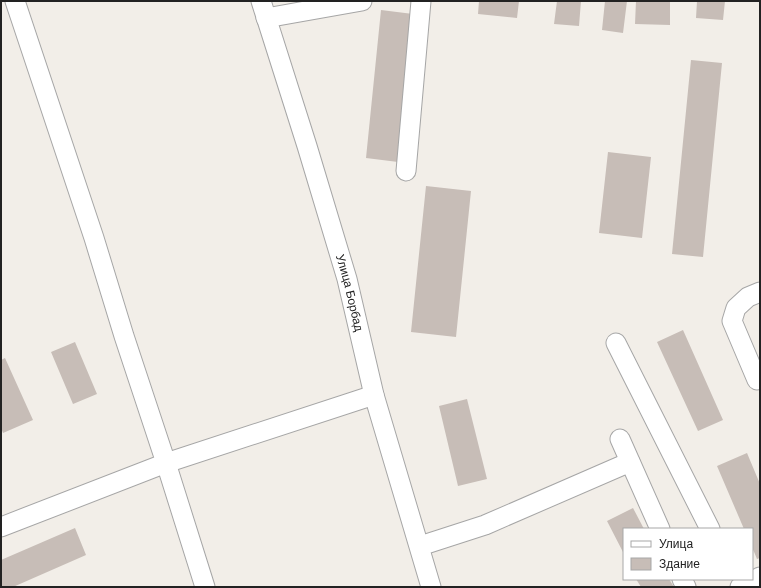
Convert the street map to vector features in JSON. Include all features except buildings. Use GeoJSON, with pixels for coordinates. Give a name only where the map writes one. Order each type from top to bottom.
{"type":"FeatureCollection","features":[{"type":"Feature","properties":{"kind":"street"},"geometry":{"type":"LineString","coordinates":[[15,1],[92,230],[124,336],[205,587]]}},
{"type":"Feature","properties":{"kind":"street"},"geometry":{"type":"LineString","coordinates":[[264,10],[362,1]]}},
{"type":"Feature","properties":{"kind":"street"},"geometry":{"type":"LineString","coordinates":[[406,171],[421,1]]}},
{"type":"Feature","properties":{"kind":"street","name":"Улица Борбад"},"geometry":{"type":"LineString","coordinates":[[264,10],[347,278],[374,395],[431,587]]}},
{"type":"Feature","properties":{"kind":"street"},"geometry":{"type":"LineString","coordinates":[[758,380],[732,321],[736,308],[748,297],[760,292]]}},
{"type":"Feature","properties":{"kind":"street"},"geometry":{"type":"LineString","coordinates":[[616,344],[709,528]]}},
{"type":"Feature","properties":{"kind":"street"},"geometry":{"type":"LineString","coordinates":[[1,527],[166,463],[374,395]]}},
{"type":"Feature","properties":{"kind":"street"},"geometry":{"type":"LineString","coordinates":[[620,439],[660,528]]}},
{"type":"Feature","properties":{"kind":"street"},"geometry":{"type":"LineString","coordinates":[[420,546],[485,525],[630,462]]}},
{"type":"Feature","properties":{"kind":"street"},"geometry":{"type":"LineString","coordinates":[[740,587],[760,577]]}}]}
